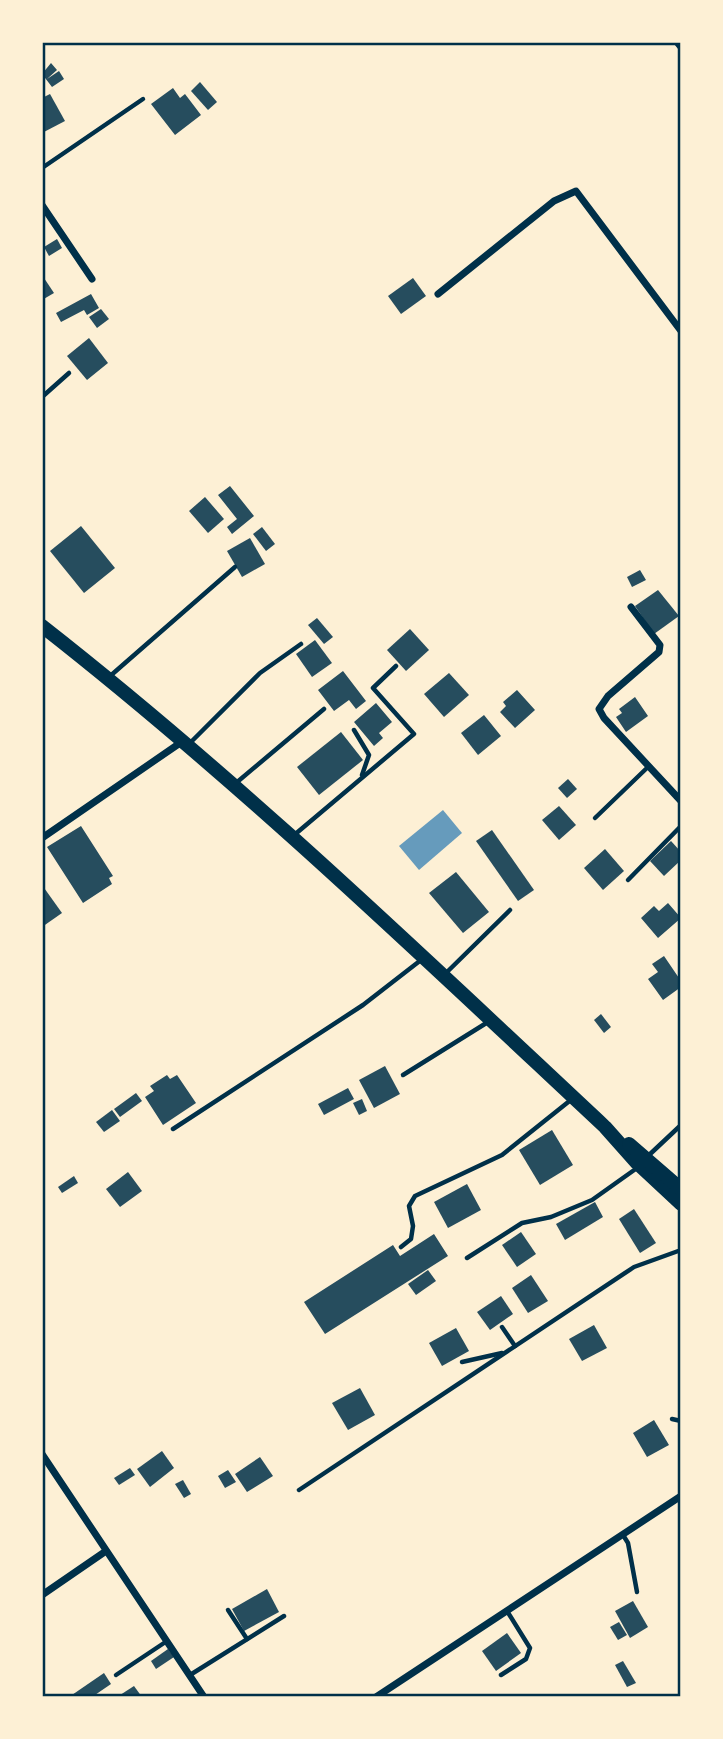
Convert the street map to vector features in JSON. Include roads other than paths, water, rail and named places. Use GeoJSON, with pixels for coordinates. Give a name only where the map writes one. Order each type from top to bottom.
{"type":"FeatureCollection","features":[{"type":"Feature","properties":{"kind":"main road"},"geometry":{"type":"LineString","coordinates":[[42,626],[187,742],[293,836],[643,1162],[681,1204]]}},
{"type":"Feature","properties":{"kind":"main road"},"geometry":{"type":"LineString","coordinates":[[643,1162],[681,1189]]}},
{"type":"Feature","properties":{"kind":"street"},"geometry":{"type":"LineString","coordinates":[[677,42],[681,47]]}},
{"type":"Feature","properties":{"kind":"street"},"geometry":{"type":"LineString","coordinates":[[438,294],[554,201],[576,191],[681,331]]}},
{"type":"Feature","properties":{"kind":"street"},"geometry":{"type":"LineString","coordinates":[[42,205],[92,279]]}},
{"type":"Feature","properties":{"kind":"street"},"geometry":{"type":"LineString","coordinates":[[631,607],[660,645],[659,652],[608,696],[600,709],[681,801]]}},
{"type":"Feature","properties":{"kind":"street"},"geometry":{"type":"LineString","coordinates":[[42,838],[187,742]]}},
{"type":"Feature","properties":{"kind":"street"},"geometry":{"type":"LineString","coordinates":[[42,1454],[204,1697]]}},
{"type":"Feature","properties":{"kind":"street"},"geometry":{"type":"LineString","coordinates":[[376,1697],[681,1496]]}},
{"type":"Feature","properties":{"kind":"street"},"geometry":{"type":"LineString","coordinates":[[42,1595],[106,1551]]}},
{"type":"Feature","properties":{"kind":"lane"},"geometry":{"type":"LineString","coordinates":[[42,168],[143,99]]}},
{"type":"Feature","properties":{"kind":"lane"},"geometry":{"type":"LineString","coordinates":[[42,397],[69,373]]}},
{"type":"Feature","properties":{"kind":"lane"},"geometry":{"type":"LineString","coordinates":[[108,677],[235,567]]}},
{"type":"Feature","properties":{"kind":"lane"},"geometry":{"type":"LineString","coordinates":[[187,742],[260,673],[301,644]]}},
{"type":"Feature","properties":{"kind":"lane"},"geometry":{"type":"LineString","coordinates":[[293,836],[414,734],[373,688],[396,666]]}},
{"type":"Feature","properties":{"kind":"lane"},"geometry":{"type":"LineString","coordinates":[[235,784],[324,709]]}},
{"type":"Feature","properties":{"kind":"lane"},"geometry":{"type":"LineString","coordinates":[[354,730],[369,755],[362,776]]}},
{"type":"Feature","properties":{"kind":"lane"},"geometry":{"type":"LineString","coordinates":[[595,818],[649,766]]}},
{"type":"Feature","properties":{"kind":"lane"},"geometry":{"type":"LineString","coordinates":[[628,880],[681,826]]}},
{"type":"Feature","properties":{"kind":"lane"},"geometry":{"type":"LineString","coordinates":[[443,976],[510,910]]}},
{"type":"Feature","properties":{"kind":"lane"},"geometry":{"type":"LineString","coordinates":[[173,1129],[351,1013],[424,957]]}},
{"type":"Feature","properties":{"kind":"lane"},"geometry":{"type":"LineString","coordinates":[[403,1075],[491,1020]]}},
{"type":"Feature","properties":{"kind":"lane"},"geometry":{"type":"LineString","coordinates":[[401,1247],[411,1239],[413,1226],[409,1206],[415,1196],[502,1154],[573,1098]]}},
{"type":"Feature","properties":{"kind":"lane"},"geometry":{"type":"LineString","coordinates":[[467,1258],[522,1223],[551,1217],[592,1200],[643,1162],[681,1125]]}},
{"type":"Feature","properties":{"kind":"lane"},"geometry":{"type":"LineString","coordinates":[[299,1490],[634,1266],[681,1250]]}},
{"type":"Feature","properties":{"kind":"lane"},"geometry":{"type":"LineString","coordinates":[[502,1328],[515,1346]]}},
{"type":"Feature","properties":{"kind":"lane"},"geometry":{"type":"LineString","coordinates":[[462,1362],[507,1352]]}},
{"type":"Feature","properties":{"kind":"lane"},"geometry":{"type":"LineString","coordinates":[[672,1419],[681,1421]]}},
{"type":"Feature","properties":{"kind":"lane"},"geometry":{"type":"LineString","coordinates":[[623,1535],[628,1543],[638,1592]]}},
{"type":"Feature","properties":{"kind":"lane"},"geometry":{"type":"LineString","coordinates":[[228,1610],[247,1639]]}},
{"type":"Feature","properties":{"kind":"lane"},"geometry":{"type":"LineString","coordinates":[[501,1675],[526,1658],[530,1648],[507,1611]]}},
{"type":"Feature","properties":{"kind":"lane"},"geometry":{"type":"LineString","coordinates":[[190,1675],[284,1616]]}},
{"type":"Feature","properties":{"kind":"lane"},"geometry":{"type":"LineString","coordinates":[[116,1675],[167,1641]]}},
{"type":"Feature","properties":{"kind":"water"},"geometry":{"type":"Polygon","coordinates":[[[443,810],[462,833],[419,870],[399,846],[443,810]]]}}]}
